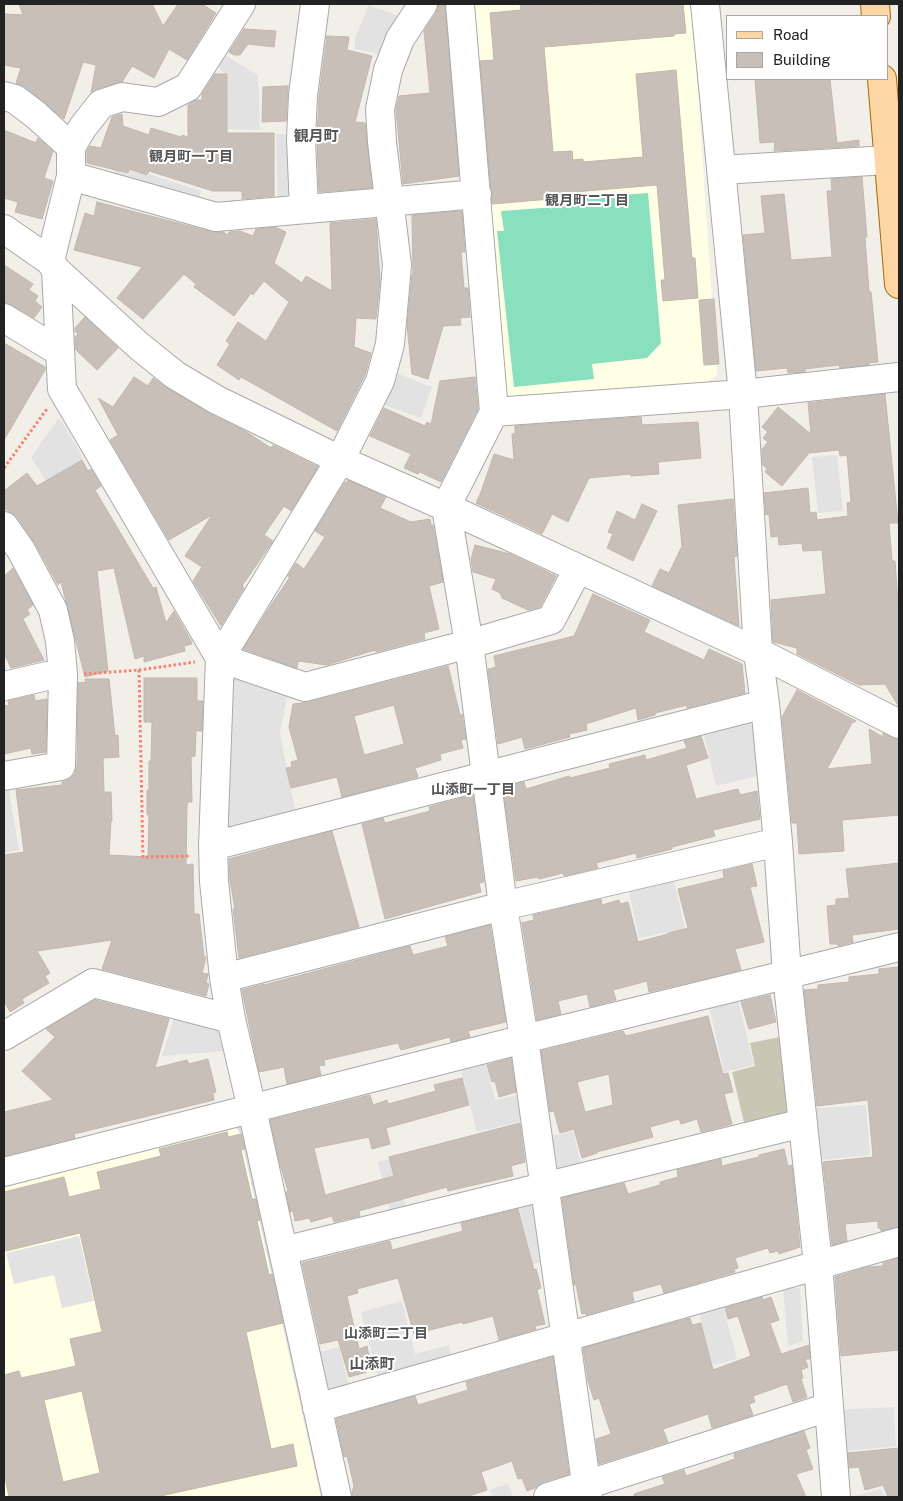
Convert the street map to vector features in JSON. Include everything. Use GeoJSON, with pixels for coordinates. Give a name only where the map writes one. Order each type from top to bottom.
{"type":"FeatureCollection","features":[{"type":"Feature","properties":{"kind":"main road"},"geometry":{"type":"LineString","coordinates":[[882,80],[899,284]]}},
{"type":"Feature","properties":{"kind":"street"},"geometry":{"type":"LineString","coordinates":[[241,4],[188,87],[158,102],[122,97],[101,104],[83,127],[71,147],[71,176],[53,266],[62,389],[220,658],[305,687],[469,644],[551,620],[578,569]]}},
{"type":"Feature","properties":{"kind":"street"},"geometry":{"type":"LineString","coordinates":[[304,209],[301,139],[303,95],[315,4]]}},
{"type":"Feature","properties":{"kind":"street"},"geometry":{"type":"LineString","coordinates":[[337,1497],[231,1018],[224,978],[214,882],[213,851],[220,658],[340,460],[380,381],[390,344],[397,265],[382,142],[380,109],[388,70],[400,39],[422,4]]}},
{"type":"Feature","properties":{"kind":"street"},"geometry":{"type":"LineString","coordinates":[[460,4],[494,412],[446,507],[469,644],[503,906],[524,1039],[587,1491]]}},
{"type":"Feature","properties":{"kind":"street"},"geometry":{"type":"LineString","coordinates":[[705,4],[742,394],[758,652],[765,704],[778,842],[786,975],[818,1264],[836,1497]]}},
{"type":"Feature","properties":{"kind":"street"},"geometry":{"type":"LineString","coordinates":[[4,96],[15,99],[36,115],[71,147]]}},
{"type":"Feature","properties":{"kind":"street"},"geometry":{"type":"LineString","coordinates":[[721,170],[888,160]]}},
{"type":"Feature","properties":{"kind":"street"},"geometry":{"type":"LineString","coordinates":[[71,176],[216,217],[477,194]]}},
{"type":"Feature","properties":{"kind":"street"},"geometry":{"type":"LineString","coordinates":[[4,229],[53,266],[139,346],[175,375],[217,400],[340,460],[446,507],[758,652],[899,724]]}},
{"type":"Feature","properties":{"kind":"street"},"geometry":{"type":"LineString","coordinates":[[4,318],[60,352]]}},
{"type":"Feature","properties":{"kind":"street"},"geometry":{"type":"LineString","coordinates":[[494,412],[742,394],[899,377]]}},
{"type":"Feature","properties":{"kind":"street"},"geometry":{"type":"LineString","coordinates":[[4,526],[21,550],[53,610],[60,641],[63,675],[60,766],[4,776]]}},
{"type":"Feature","properties":{"kind":"street"},"geometry":{"type":"LineString","coordinates":[[4,686],[47,676],[63,675]]}},
{"type":"Feature","properties":{"kind":"street"},"geometry":{"type":"LineString","coordinates":[[213,851],[486,775],[765,704]]}},
{"type":"Feature","properties":{"kind":"street"},"geometry":{"type":"LineString","coordinates":[[224,978],[503,906],[778,842]]}},
{"type":"Feature","properties":{"kind":"street"},"geometry":{"type":"LineString","coordinates":[[4,1172],[524,1039],[899,947]]}},
{"type":"Feature","properties":{"kind":"street"},"geometry":{"type":"LineString","coordinates":[[4,1036],[93,983],[231,1018]]}},
{"type":"Feature","properties":{"kind":"street"},"geometry":{"type":"LineString","coordinates":[[283,1251],[803,1123]]}},
{"type":"Feature","properties":{"kind":"street"},"geometry":{"type":"LineString","coordinates":[[317,1408],[899,1242]]}},
{"type":"Feature","properties":{"kind":"street"},"geometry":{"type":"LineString","coordinates":[[548,1497],[587,1491],[829,1407]]}},
{"type":"Feature","properties":{"kind":"path"},"geometry":{"type":"LineString","coordinates":[[4,468],[62,389]]}},
{"type":"Feature","properties":{"kind":"path"},"geometry":{"type":"LineString","coordinates":[[63,675],[139,670],[220,658]]}},
{"type":"Feature","properties":{"kind":"path"},"geometry":{"type":"LineString","coordinates":[[139,670],[143,856],[213,851]]}},
{"type":"Feature","properties":{"kind":"shaded area"},"geometry":{"type":"Polygon","coordinates":[[[470,4],[692,4],[717,375],[707,382],[504,400],[470,4]]]}},
{"type":"Feature","properties":{"kind":"shaded area"},"geometry":{"type":"Polygon","coordinates":[[[369,5],[401,17],[382,54],[355,49],[355,38],[369,5]]]}},
{"type":"Feature","properties":{"kind":"shaded area"},"geometry":{"type":"Polygon","coordinates":[[[226,56],[258,75],[260,130],[227,129],[228,78],[218,66],[226,56]]]}},
{"type":"Feature","properties":{"kind":"shaded area"},"geometry":{"type":"Polygon","coordinates":[[[276,134],[294,134],[297,196],[278,202],[276,134]]]}},
{"type":"Feature","properties":{"kind":"shaded area"},"geometry":{"type":"Polygon","coordinates":[[[115,170],[128,175],[130,170],[148,176],[149,174],[201,191],[198,205],[112,180],[115,170]]]}},
{"type":"Feature","properties":{"kind":"shaded area"},"geometry":{"type":"Polygon","coordinates":[[[393,372],[432,387],[421,418],[381,404],[393,372]]]}},
{"type":"Feature","properties":{"kind":"shaded area"},"geometry":{"type":"Polygon","coordinates":[[[58,419],[61,420],[83,458],[46,481],[31,457],[58,419]]]}},
{"type":"Feature","properties":{"kind":"shaded area"},"geometry":{"type":"Polygon","coordinates":[[[837,455],[843,511],[818,513],[812,457],[837,455]]]}},
{"type":"Feature","properties":{"kind":"shaded area"},"geometry":{"type":"Polygon","coordinates":[[[226,673],[289,686],[280,733],[296,814],[231,832],[220,823],[226,673]]]}},
{"type":"Feature","properties":{"kind":"shaded area"},"geometry":{"type":"Polygon","coordinates":[[[747,720],[753,725],[757,776],[716,786],[703,732],[747,720]]]}},
{"type":"Feature","properties":{"kind":"shaded area"},"geometry":{"type":"Polygon","coordinates":[[[4,785],[8,785],[19,850],[4,853],[4,785]]]}},
{"type":"Feature","properties":{"kind":"shaded area"},"geometry":{"type":"Polygon","coordinates":[[[673,877],[685,928],[639,938],[628,887],[673,877]]]}},
{"type":"Feature","properties":{"kind":"shaded area"},"geometry":{"type":"Polygon","coordinates":[[[738,1000],[754,1065],[724,1072],[709,1007],[738,1000]]]}},
{"type":"Feature","properties":{"kind":"shaded area"},"geometry":{"type":"Polygon","coordinates":[[[175,1016],[213,1025],[219,1032],[223,1051],[162,1056],[175,1016]]]}},
{"type":"Feature","properties":{"kind":"shaded area"},"geometry":{"type":"Polygon","coordinates":[[[780,1037],[788,1121],[746,1131],[732,1072],[755,1066],[750,1043],[780,1037]]]}},
{"type":"Feature","properties":{"kind":"shaded area"},"geometry":{"type":"Polygon","coordinates":[[[486,1064],[495,1100],[522,1094],[526,1120],[477,1132],[461,1071],[486,1064]]]}},
{"type":"Feature","properties":{"kind":"shaded area"},"geometry":{"type":"Polygon","coordinates":[[[866,1105],[870,1155],[812,1161],[808,1109],[866,1105]]]}},
{"type":"Feature","properties":{"kind":"shaded area"},"geometry":{"type":"Polygon","coordinates":[[[242,1124],[329,1497],[321,1497],[240,1133],[235,1126],[242,1124]]]}},
{"type":"Feature","properties":{"kind":"shaded area"},"geometry":{"type":"Polygon","coordinates":[[[235,1126],[240,1133],[321,1497],[4,1497],[4,1182],[235,1126]]]}},
{"type":"Feature","properties":{"kind":"shaded area"},"geometry":{"type":"Polygon","coordinates":[[[573,1131],[583,1172],[555,1179],[544,1138],[573,1131]]]}},
{"type":"Feature","properties":{"kind":"shaded area"},"geometry":{"type":"Polygon","coordinates":[[[394,1158],[408,1215],[392,1219],[378,1162],[394,1158]]]}},
{"type":"Feature","properties":{"kind":"shaded area"},"geometry":{"type":"Polygon","coordinates":[[[532,1204],[540,1211],[549,1261],[533,1264],[519,1207],[532,1204]]]}},
{"type":"Feature","properties":{"kind":"shaded area"},"geometry":{"type":"Polygon","coordinates":[[[79,1236],[94,1301],[62,1308],[54,1275],[14,1284],[6,1253],[79,1236]]]}},
{"type":"Feature","properties":{"kind":"shaded area"},"geometry":{"type":"Polygon","coordinates":[[[783,1288],[800,1288],[803,1341],[788,1346],[783,1288]]]}},
{"type":"Feature","properties":{"kind":"shaded area"},"geometry":{"type":"Polygon","coordinates":[[[402,1301],[415,1354],[449,1345],[454,1362],[379,1381],[361,1312],[402,1301]]]}},
{"type":"Feature","properties":{"kind":"shaded area"},"geometry":{"type":"Polygon","coordinates":[[[722,1302],[737,1359],[713,1365],[698,1309],[722,1302]]]}},
{"type":"Feature","properties":{"kind":"shaded area"},"geometry":{"type":"Polygon","coordinates":[[[339,1347],[350,1390],[329,1396],[312,1354],[339,1347]]]}},
{"type":"Feature","properties":{"kind":"shaded area"},"geometry":{"type":"Polygon","coordinates":[[[894,1407],[896,1446],[837,1452],[833,1410],[894,1407]]]}},
{"type":"Feature","properties":{"kind":"shaded area"},"geometry":{"type":"Polygon","coordinates":[[[508,1483],[513,1497],[492,1497],[490,1490],[508,1483]]]}},
{"type":"Feature","properties":{"kind":"shaded area"},"geometry":{"type":"Polygon","coordinates":[[[881,1489],[885,1497],[851,1497],[881,1489]]]}},
{"type":"Feature","properties":{"kind":"green space"},"geometry":{"type":"Polygon","coordinates":[[[648,193],[661,343],[647,358],[592,364],[594,379],[514,387],[497,231],[504,231],[501,211],[569,206],[569,199],[648,193]]]}},
{"type":"Feature","properties":{"kind":"building"},"geometry":{"type":"Polygon","coordinates":[[[19,4],[152,4],[163,26],[178,4],[202,4],[216,13],[187,60],[169,49],[154,78],[132,66],[122,82],[96,89],[91,93],[96,65],[83,62],[64,119],[24,87],[16,83],[21,68],[4,65],[4,14],[23,15],[19,4]]]}},
{"type":"Feature","properties":{"kind":"building"},"geometry":{"type":"Polygon","coordinates":[[[438,4],[445,4],[459,176],[403,184],[396,110],[399,96],[430,93],[424,31],[436,13],[438,4]]]}},
{"type":"Feature","properties":{"kind":"building"},"geometry":{"type":"Polygon","coordinates":[[[520,4],[585,4],[585,6],[607,4],[683,4],[686,33],[674,34],[674,36],[544,47],[553,152],[572,151],[573,160],[583,159],[583,162],[643,157],[636,74],[676,70],[692,258],[695,258],[698,298],[663,301],[661,280],[665,280],[657,185],[551,194],[551,199],[492,204],[480,61],[494,60],[490,13],[521,10],[520,4]]]}},
{"type":"Feature","properties":{"kind":"building"},"geometry":{"type":"Polygon","coordinates":[[[244,29],[276,31],[274,47],[248,44],[240,55],[234,55],[229,52],[244,29]]]}},
{"type":"Feature","properties":{"kind":"building"},"geometry":{"type":"Polygon","coordinates":[[[327,36],[349,37],[347,50],[372,56],[355,122],[365,123],[372,188],[319,192],[317,139],[319,96],[327,36]]]}},
{"type":"Feature","properties":{"kind":"building"},"geometry":{"type":"Polygon","coordinates":[[[215,74],[227,74],[227,133],[274,133],[274,196],[242,199],[242,191],[213,191],[149,171],[147,175],[129,169],[128,173],[87,163],[87,151],[90,146],[101,148],[112,117],[122,114],[123,126],[149,135],[151,128],[181,137],[182,135],[188,137],[188,105],[196,100],[202,100],[202,94],[215,74]]]}},
{"type":"Feature","properties":{"kind":"building"},"geometry":{"type":"Polygon","coordinates":[[[755,80],[830,80],[837,143],[859,140],[859,146],[774,151],[775,142],[760,143],[755,80]]]}},
{"type":"Feature","properties":{"kind":"building"},"geometry":{"type":"Polygon","coordinates":[[[288,86],[286,121],[262,122],[263,87],[288,86]]]}},
{"type":"Feature","properties":{"kind":"building"},"geometry":{"type":"Polygon","coordinates":[[[4,130],[36,143],[38,138],[53,151],[44,178],[53,181],[42,219],[15,212],[18,202],[4,198],[4,130]]]}},
{"type":"Feature","properties":{"kind":"building"},"geometry":{"type":"Polygon","coordinates":[[[862,177],[869,292],[871,292],[878,362],[869,363],[869,365],[840,368],[839,365],[805,369],[805,372],[788,373],[787,368],[756,371],[743,235],[765,233],[761,196],[784,194],[791,260],[832,257],[827,191],[832,191],[831,179],[862,177]]]}},
{"type":"Feature","properties":{"kind":"building"},"geometry":{"type":"Polygon","coordinates":[[[97,202],[212,232],[223,232],[228,235],[229,232],[240,231],[253,236],[256,229],[275,227],[286,232],[274,263],[302,283],[306,276],[332,291],[330,223],[376,219],[380,280],[376,319],[356,318],[354,347],[371,353],[365,375],[337,431],[241,377],[239,380],[217,365],[230,344],[226,341],[238,322],[266,341],[289,302],[264,281],[253,295],[251,293],[234,316],[194,287],[196,284],[184,274],[143,319],[117,298],[142,267],[74,250],[85,213],[94,216],[97,202]]]}},
{"type":"Feature","properties":{"kind":"building"},"geometry":{"type":"Polygon","coordinates":[[[462,211],[465,252],[461,252],[464,288],[468,288],[470,317],[460,318],[461,325],[443,326],[428,379],[412,374],[407,325],[413,275],[412,215],[462,211]]]}},
{"type":"Feature","properties":{"kind":"building"},"geometry":{"type":"Polygon","coordinates":[[[4,265],[33,284],[29,290],[38,296],[35,301],[42,307],[34,318],[4,302],[4,265]]]}},
{"type":"Feature","properties":{"kind":"building"},"geometry":{"type":"Polygon","coordinates":[[[714,299],[719,364],[704,365],[699,300],[714,299]]]}},
{"type":"Feature","properties":{"kind":"building"},"geometry":{"type":"Polygon","coordinates":[[[85,317],[118,348],[97,370],[76,350],[75,337],[78,334],[75,328],[85,317]]]}},
{"type":"Feature","properties":{"kind":"building"},"geometry":{"type":"Polygon","coordinates":[[[4,343],[45,367],[45,370],[4,440],[4,343]]]}},
{"type":"Feature","properties":{"kind":"building"},"geometry":{"type":"Polygon","coordinates":[[[134,377],[148,386],[153,378],[210,414],[245,431],[271,448],[273,445],[318,467],[291,511],[284,506],[264,535],[273,541],[242,586],[244,588],[221,626],[193,581],[202,567],[185,556],[212,515],[169,540],[110,440],[118,435],[98,398],[113,407],[134,377]]]}},
{"type":"Feature","properties":{"kind":"building"},"geometry":{"type":"Polygon","coordinates":[[[475,377],[478,409],[441,482],[420,472],[418,474],[404,468],[411,454],[370,436],[384,408],[425,426],[427,422],[431,424],[440,381],[475,377]]]}},
{"type":"Feature","properties":{"kind":"building"},"geometry":{"type":"Polygon","coordinates":[[[885,394],[898,523],[889,523],[892,561],[895,561],[899,616],[899,707],[885,684],[859,685],[797,654],[797,648],[773,642],[771,600],[826,594],[822,550],[803,551],[802,543],[779,545],[778,536],[771,537],[769,514],[766,515],[764,493],[808,488],[810,513],[816,512],[817,520],[848,516],[847,503],[851,502],[847,455],[840,456],[839,450],[809,453],[782,486],[765,472],[767,469],[763,465],[762,449],[768,442],[763,438],[768,432],[762,427],[778,407],[811,434],[808,403],[885,394]]]}},
{"type":"Feature","properties":{"kind":"building"},"geometry":{"type":"Polygon","coordinates":[[[641,417],[642,425],[698,422],[701,458],[658,462],[659,474],[631,476],[631,474],[589,478],[568,522],[552,514],[542,534],[476,503],[494,454],[514,460],[512,434],[515,434],[515,426],[641,417]]]}},
{"type":"Feature","properties":{"kind":"building"},"geometry":{"type":"Polygon","coordinates":[[[82,460],[88,471],[91,469],[101,486],[95,490],[153,588],[156,587],[166,623],[174,611],[192,644],[184,646],[185,651],[144,662],[144,656],[135,659],[114,568],[97,571],[108,671],[85,677],[61,582],[58,585],[35,543],[17,517],[4,508],[4,491],[27,473],[37,486],[82,460]]]}},
{"type":"Feature","properties":{"kind":"building"},"geometry":{"type":"Polygon","coordinates":[[[348,480],[386,497],[380,508],[411,522],[430,519],[431,525],[433,525],[443,582],[429,586],[439,629],[424,633],[425,639],[376,652],[375,650],[327,665],[298,661],[297,668],[243,649],[290,577],[288,576],[296,563],[304,569],[325,537],[315,531],[348,480]]]}},
{"type":"Feature","properties":{"kind":"building"},"geometry":{"type":"Polygon","coordinates":[[[733,499],[737,556],[734,557],[739,626],[652,586],[660,569],[669,573],[682,546],[678,505],[733,499]]]}},
{"type":"Feature","properties":{"kind":"building"},"geometry":{"type":"Polygon","coordinates":[[[642,504],[657,511],[633,561],[607,548],[613,534],[608,532],[617,511],[635,520],[642,504]]]}},
{"type":"Feature","properties":{"kind":"building"},"geometry":{"type":"Polygon","coordinates":[[[475,545],[510,554],[556,576],[540,607],[528,610],[502,598],[500,593],[492,589],[496,579],[473,572],[471,559],[475,545]]]}},
{"type":"Feature","properties":{"kind":"building"},"geometry":{"type":"Polygon","coordinates":[[[13,568],[33,605],[27,610],[30,614],[23,619],[44,660],[11,668],[4,653],[4,576],[13,568]]]}},
{"type":"Feature","properties":{"kind":"building"},"geometry":{"type":"Polygon","coordinates":[[[593,594],[650,620],[644,632],[704,660],[709,649],[742,664],[745,693],[687,708],[687,705],[655,713],[655,715],[638,720],[636,708],[586,724],[587,730],[569,734],[570,737],[525,749],[522,737],[498,744],[488,669],[496,667],[494,656],[574,636],[593,594]]]}},
{"type":"Feature","properties":{"kind":"building"},"geometry":{"type":"Polygon","coordinates":[[[448,666],[460,715],[462,714],[466,739],[461,740],[463,748],[440,754],[441,760],[415,768],[418,777],[342,797],[337,777],[291,788],[286,768],[292,767],[291,762],[298,760],[289,727],[293,704],[309,702],[448,666]],[[394,705],[354,716],[364,755],[404,744],[394,705]]]}},
{"type":"Feature","properties":{"kind":"building"},"geometry":{"type":"Polygon","coordinates":[[[144,678],[197,678],[197,701],[203,701],[202,731],[196,731],[195,756],[191,757],[192,802],[188,802],[187,805],[186,865],[193,864],[194,914],[199,914],[204,957],[206,957],[202,973],[208,974],[206,983],[209,984],[206,996],[102,969],[112,940],[37,951],[50,973],[45,976],[49,983],[22,999],[24,1003],[10,1012],[4,1001],[4,855],[24,852],[16,790],[62,785],[62,782],[70,779],[75,774],[77,766],[78,683],[86,682],[85,679],[109,679],[115,736],[118,735],[119,757],[103,758],[104,792],[111,792],[112,821],[109,855],[148,857],[149,815],[147,815],[147,790],[149,790],[152,722],[144,722],[144,678]]]}},
{"type":"Feature","properties":{"kind":"building"},"geometry":{"type":"Polygon","coordinates":[[[797,690],[856,721],[852,723],[827,769],[872,764],[869,729],[883,737],[883,733],[899,740],[899,815],[842,820],[844,851],[799,854],[797,823],[792,823],[782,717],[797,690]]]}},
{"type":"Feature","properties":{"kind":"building"},"geometry":{"type":"Polygon","coordinates":[[[34,695],[35,701],[47,699],[46,752],[32,754],[31,748],[4,754],[4,706],[9,705],[8,701],[34,695]]]}},
{"type":"Feature","properties":{"kind":"building"},"geometry":{"type":"Polygon","coordinates":[[[701,736],[708,758],[686,765],[696,799],[738,789],[740,795],[757,791],[760,819],[713,830],[715,836],[672,847],[672,849],[637,858],[636,853],[596,863],[598,868],[564,876],[563,873],[539,879],[538,877],[516,881],[503,787],[524,782],[526,789],[569,776],[570,778],[610,768],[609,764],[645,755],[646,760],[687,748],[684,741],[701,736]]]}},
{"type":"Feature","properties":{"kind":"building"},"geometry":{"type":"Polygon","coordinates":[[[473,795],[484,882],[479,883],[481,892],[385,919],[362,824],[383,818],[385,823],[430,811],[429,807],[473,795]]]}},
{"type":"Feature","properties":{"kind":"building"},"geometry":{"type":"Polygon","coordinates":[[[332,831],[359,927],[239,958],[229,859],[332,831]]]}},
{"type":"Feature","properties":{"kind":"building"},"geometry":{"type":"Polygon","coordinates":[[[899,863],[899,929],[852,935],[853,942],[838,946],[838,944],[830,944],[827,906],[836,905],[836,899],[849,898],[850,904],[846,869],[899,863]]]}},
{"type":"Feature","properties":{"kind":"building"},"geometry":{"type":"Polygon","coordinates":[[[752,864],[757,886],[750,887],[764,942],[735,949],[741,970],[649,992],[647,981],[613,990],[616,1000],[590,1007],[587,994],[558,1001],[561,1014],[537,1020],[522,923],[534,920],[533,915],[601,899],[602,905],[619,900],[620,904],[628,902],[638,942],[688,928],[678,889],[724,878],[723,871],[752,864]]]}},
{"type":"Feature","properties":{"kind":"building"},"geometry":{"type":"Polygon","coordinates":[[[490,925],[506,1022],[468,1031],[470,1037],[451,1042],[450,1037],[401,1050],[398,1043],[324,1060],[325,1065],[319,1066],[321,1075],[287,1084],[284,1067],[259,1072],[242,990],[410,946],[413,955],[448,946],[445,937],[490,925]]]}},
{"type":"Feature","properties":{"kind":"building"},"geometry":{"type":"Polygon","coordinates":[[[899,967],[899,1227],[881,1231],[878,1228],[878,1221],[845,1224],[847,1241],[832,1245],[823,1162],[873,1157],[868,1100],[817,1106],[804,990],[818,989],[818,985],[849,982],[849,977],[879,974],[879,969],[899,967]]]}},
{"type":"Feature","properties":{"kind":"building"},"geometry":{"type":"Polygon","coordinates":[[[770,995],[776,1022],[749,1029],[741,1002],[770,995]]]}},
{"type":"Feature","properties":{"kind":"building"},"geometry":{"type":"Polygon","coordinates":[[[95,1000],[169,1019],[155,1068],[187,1060],[189,1064],[208,1059],[216,1092],[213,1093],[214,1100],[74,1134],[75,1138],[4,1156],[4,1112],[53,1100],[22,1071],[55,1037],[46,1029],[95,1000]]]}},
{"type":"Feature","properties":{"kind":"building"},"geometry":{"type":"Polygon","coordinates":[[[708,1016],[723,1074],[728,1073],[733,1092],[724,1094],[732,1124],[701,1132],[697,1119],[681,1124],[679,1119],[650,1127],[653,1137],[582,1158],[574,1129],[560,1133],[554,1111],[550,1112],[541,1051],[623,1031],[626,1036],[708,1016]],[[609,1074],[577,1082],[585,1112],[613,1105],[609,1074]]]}},
{"type":"Feature","properties":{"kind":"building"},"geometry":{"type":"Polygon","coordinates":[[[511,1058],[516,1092],[499,1097],[495,1081],[492,1082],[487,1065],[511,1058]]]}},
{"type":"Feature","properties":{"kind":"building"},"geometry":{"type":"Polygon","coordinates":[[[462,1078],[469,1105],[386,1128],[390,1144],[372,1149],[369,1137],[314,1148],[325,1195],[394,1176],[389,1157],[520,1123],[525,1162],[511,1166],[513,1176],[448,1191],[447,1187],[359,1211],[360,1216],[334,1222],[332,1216],[311,1222],[309,1218],[295,1221],[293,1211],[290,1212],[286,1192],[288,1191],[270,1120],[370,1095],[373,1105],[387,1100],[388,1104],[436,1091],[434,1085],[462,1078]]]}},
{"type":"Feature","properties":{"kind":"building"},"geometry":{"type":"Polygon","coordinates":[[[227,1132],[228,1137],[241,1134],[245,1149],[241,1150],[252,1199],[256,1199],[260,1220],[257,1221],[269,1275],[272,1274],[283,1323],[246,1332],[271,1449],[293,1444],[297,1466],[156,1497],[9,1497],[4,1472],[4,1375],[19,1371],[21,1378],[76,1366],[70,1339],[102,1332],[80,1233],[6,1251],[4,1241],[4,1192],[64,1177],[69,1197],[101,1189],[97,1172],[161,1156],[159,1149],[227,1132]],[[82,1391],[44,1400],[63,1482],[100,1473],[82,1391]]]}},
{"type":"Feature","properties":{"kind":"building"},"geometry":{"type":"Polygon","coordinates":[[[784,1149],[788,1166],[792,1165],[800,1247],[779,1254],[778,1251],[770,1253],[768,1248],[735,1258],[738,1268],[734,1269],[735,1272],[664,1293],[661,1284],[632,1292],[634,1301],[586,1315],[585,1313],[582,1314],[576,1285],[574,1285],[562,1198],[624,1183],[628,1194],[660,1185],[660,1182],[678,1177],[677,1170],[721,1159],[722,1166],[784,1149]]]}},
{"type":"Feature","properties":{"kind":"building"},"geometry":{"type":"Polygon","coordinates":[[[518,1209],[534,1270],[536,1269],[541,1288],[537,1290],[545,1324],[535,1326],[536,1329],[499,1340],[493,1316],[414,1334],[398,1278],[357,1289],[358,1293],[347,1296],[359,1349],[367,1346],[371,1365],[366,1366],[367,1372],[349,1377],[338,1340],[320,1344],[302,1263],[390,1241],[392,1250],[463,1231],[461,1223],[518,1209]]]}},
{"type":"Feature","properties":{"kind":"building"},"geometry":{"type":"Polygon","coordinates":[[[899,1258],[899,1350],[841,1356],[835,1277],[868,1267],[883,1266],[883,1263],[899,1258]]]}},
{"type":"Feature","properties":{"kind":"building"},"geometry":{"type":"Polygon","coordinates":[[[762,1297],[763,1300],[771,1297],[779,1320],[770,1323],[781,1354],[809,1345],[810,1359],[805,1359],[808,1367],[801,1370],[803,1378],[801,1379],[807,1397],[793,1402],[787,1384],[753,1396],[755,1402],[749,1404],[753,1415],[712,1428],[708,1414],[663,1429],[668,1442],[599,1464],[596,1439],[611,1434],[599,1398],[594,1400],[588,1381],[583,1348],[690,1318],[692,1325],[701,1323],[713,1370],[751,1356],[738,1316],[728,1319],[725,1308],[762,1297]]]}},
{"type":"Feature","properties":{"kind":"building"},"geometry":{"type":"Polygon","coordinates":[[[553,1357],[569,1474],[543,1482],[527,1491],[522,1478],[518,1479],[512,1461],[481,1472],[487,1490],[466,1497],[352,1497],[354,1486],[347,1456],[344,1457],[336,1419],[415,1396],[418,1405],[468,1390],[466,1382],[553,1357]]]}},
{"type":"Feature","properties":{"kind":"building"},"geometry":{"type":"Polygon","coordinates":[[[804,1431],[810,1448],[806,1450],[813,1469],[796,1474],[806,1497],[634,1497],[634,1494],[665,1484],[662,1477],[684,1470],[686,1476],[735,1459],[734,1454],[804,1431]]]}},
{"type":"Feature","properties":{"kind":"building"},"geometry":{"type":"Polygon","coordinates":[[[899,1448],[899,1497],[888,1497],[883,1485],[865,1490],[859,1467],[849,1468],[848,1453],[899,1448]]]}},
{"type":"Feature","properties":{"kind":"district","name":"観月町"},"geometry":{"type":"Point","coordinates":[316,136]}},
{"type":"Feature","properties":{"kind":"district","name":"観月町一丁目"},"geometry":{"type":"Point","coordinates":[191,157]}},
{"type":"Feature","properties":{"kind":"district","name":"観月町二丁目"},"geometry":{"type":"Point","coordinates":[587,201]}},
{"type":"Feature","properties":{"kind":"district","name":"山添町一丁目"},"geometry":{"type":"Point","coordinates":[473,790]}},
{"type":"Feature","properties":{"kind":"district","name":"山添町二丁目"},"geometry":{"type":"Point","coordinates":[386,1334]}},
{"type":"Feature","properties":{"kind":"district","name":"山添町"},"geometry":{"type":"Point","coordinates":[372,1364]}}]}
